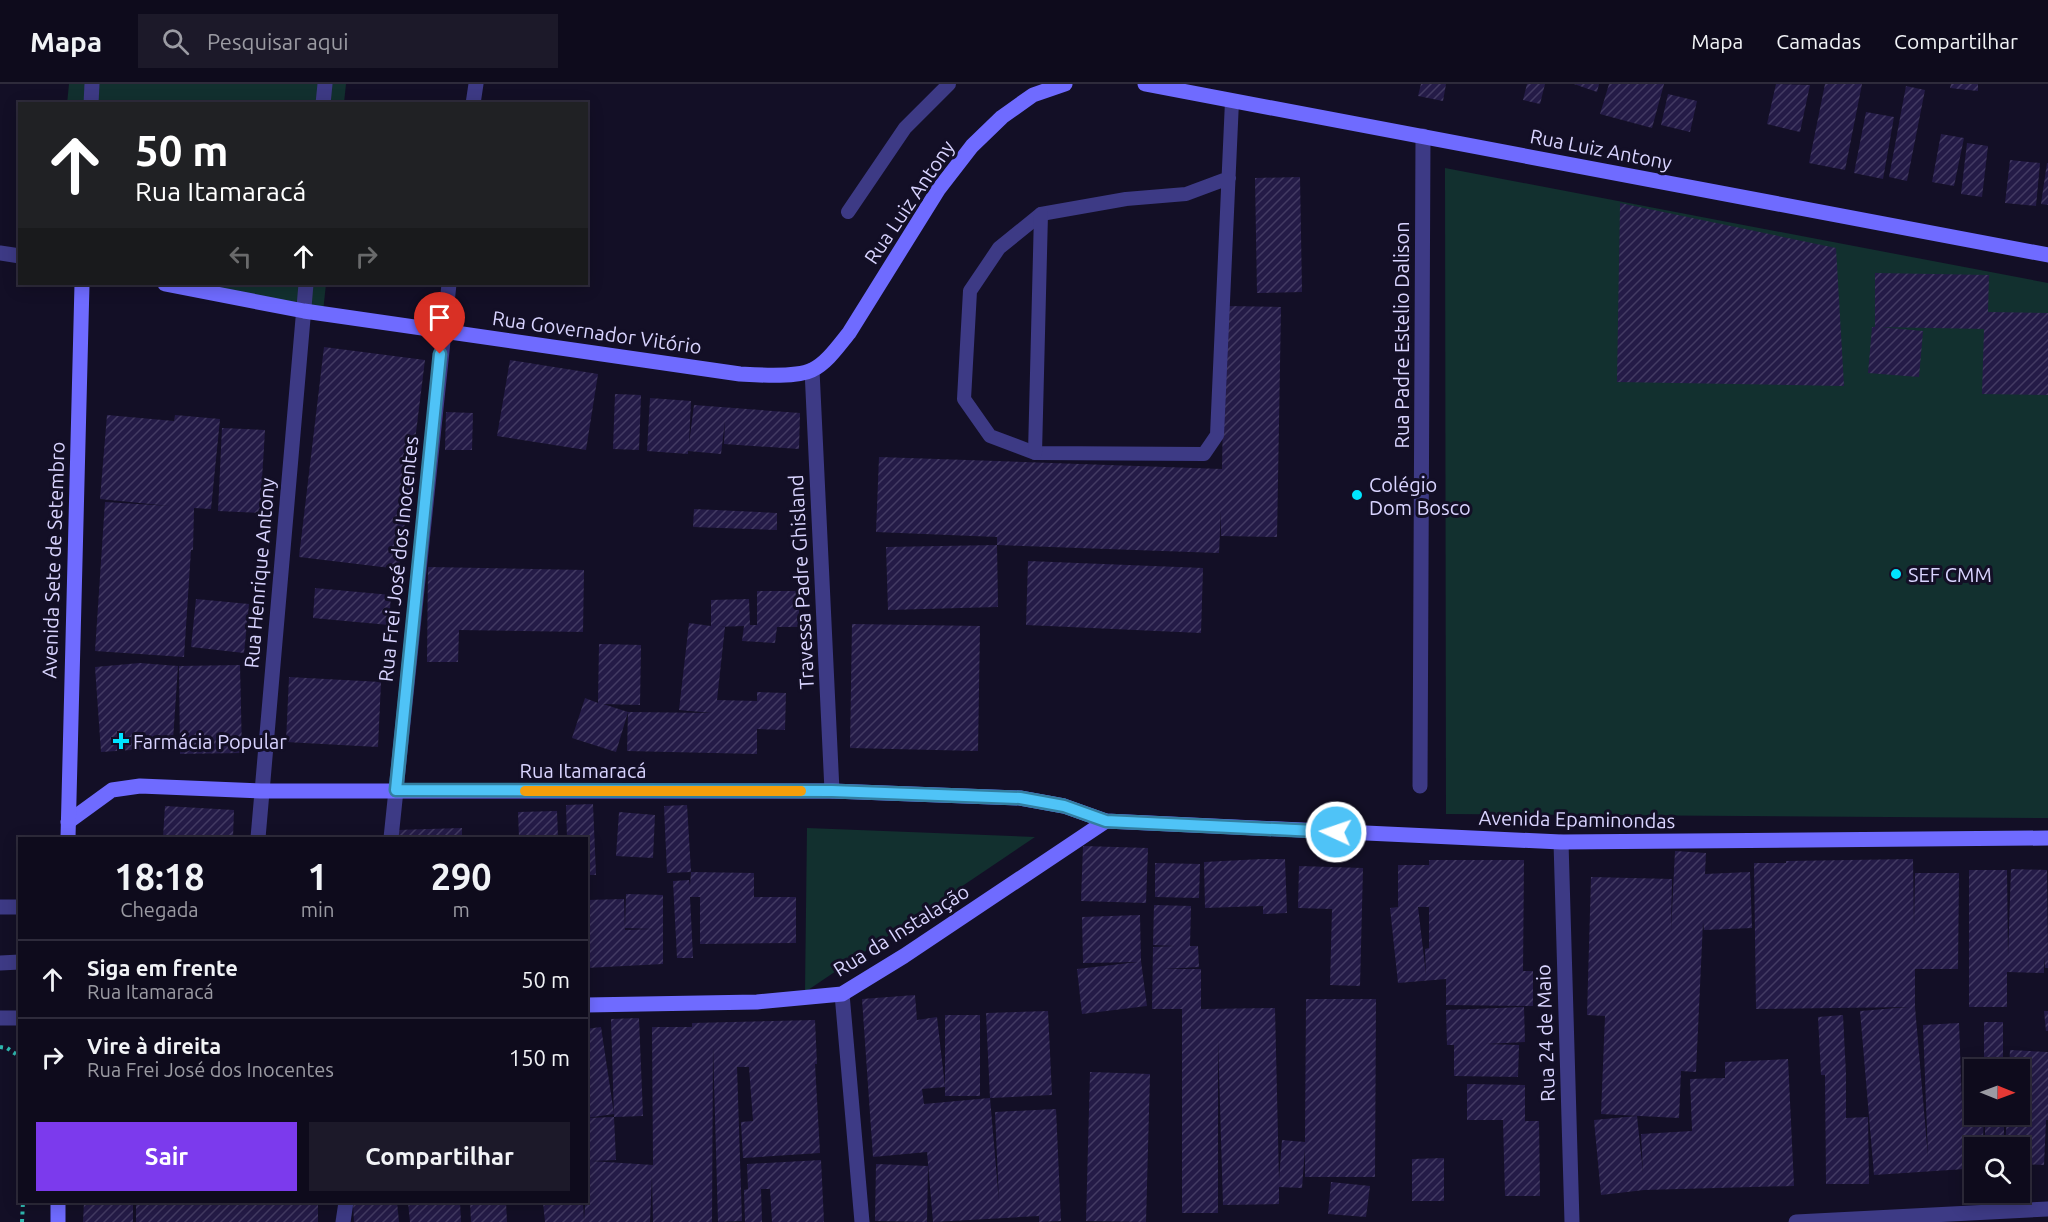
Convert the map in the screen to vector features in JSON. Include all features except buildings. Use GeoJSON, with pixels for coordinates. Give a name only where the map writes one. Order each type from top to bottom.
{"type":"FeatureCollection","features":[{"type":"Feature","properties":{"kind":"street"},"geometry":{"type":"LineString","coordinates":[[91,102],[92,84]]}},
{"type":"Feature","properties":{"kind":"street"},"geometry":{"type":"LineString","coordinates":[[323,102],[325,84]]}},
{"type":"Feature","properties":{"kind":"street"},"geometry":{"type":"LineString","coordinates":[[473,102],[476,84]]}},
{"type":"Feature","properties":{"kind":"street","name":"Rua Luiz Antony"},"geometry":{"type":"LineString","coordinates":[[812,370],[833,353],[849,333],[938,190],[972,146],[1033,89],[1065,84]]}},
{"type":"Feature","properties":{"kind":"street","name":"Rua Luiz Antony"},"geometry":{"type":"LineString","coordinates":[[1145,84],[2048,255]]}},
{"type":"Feature","properties":{"kind":"street","name":"Rua Padre Estelio Dalison"},"geometry":{"type":"LineString","coordinates":[[1420,786],[1423,136]]}},
{"type":"Feature","properties":{"kind":"street"},"geometry":{"type":"LineString","coordinates":[[0,253],[18,256]]}},
{"type":"Feature","properties":{"kind":"street","name":"Avenida Sete de Setembro"},"geometry":{"type":"LineString","coordinates":[[68,837],[82,285]]}},
{"type":"Feature","properties":{"kind":"street","name":"Rua Governador Vitório"},"geometry":{"type":"LineString","coordinates":[[170,285],[304,311],[740,374],[777,376],[812,370]]}},
{"type":"Feature","properties":{"kind":"street","name":"Rua Henrique Antony"},"geometry":{"type":"LineString","coordinates":[[258,837],[306,285]]}},
{"type":"Feature","properties":{"kind":"street","name":"Rua Frei José dos Inocentes"},"geometry":{"type":"LineString","coordinates":[[391,837],[448,285]]}},
{"type":"Feature","properties":{"kind":"street","name":"Travessa Padre Ghisland"},"geometry":{"type":"LineString","coordinates":[[812,370],[832,791]]}},
{"type":"Feature","properties":{"kind":"street","name":"Rua Itamaracá"},"geometry":{"type":"LineString","coordinates":[[68,822],[112,790],[140,786],[261,791],[832,791],[1020,798],[1064,806],[1106,821]]}},
{"type":"Feature","properties":{"kind":"street","name":"Avenida Epaminondas"},"geometry":{"type":"LineString","coordinates":[[1106,821],[1561,842],[2048,838]]}},
{"type":"Feature","properties":{"kind":"street","name":"Rua da Instalação"},"geometry":{"type":"LineString","coordinates":[[588,1005],[757,1002],[842,994],[904,956],[1106,821]]}},
{"type":"Feature","properties":{"kind":"street","name":"Rua 24 de Maio"},"geometry":{"type":"LineString","coordinates":[[1561,842],[1572,1222]]}},
{"type":"Feature","properties":{"kind":"street"},"geometry":{"type":"LineString","coordinates":[[0,907],[18,907]]}},
{"type":"Feature","properties":{"kind":"street"},"geometry":{"type":"LineString","coordinates":[[0,963],[18,962]]}},
{"type":"Feature","properties":{"kind":"street"},"geometry":{"type":"LineString","coordinates":[[842,994],[862,1222]]}},
{"type":"Feature","properties":{"kind":"street"},"geometry":{"type":"LineString","coordinates":[[0,1018],[18,1018]]}},
{"type":"Feature","properties":{"kind":"street"},"geometry":{"type":"LineString","coordinates":[[58,1203],[58,1222]]}},
{"type":"Feature","properties":{"kind":"street"},"geometry":{"type":"LineString","coordinates":[[343,1222],[346,1203]]}},
{"type":"Feature","properties":{"kind":"street"},"geometry":{"type":"LineString","coordinates":[[1796,1222],[2048,1209]]}},
{"type":"Feature","properties":{"kind":"lane"},"geometry":{"type":"LineString","coordinates":[[848,212],[905,128],[949,84]]}},
{"type":"Feature","properties":{"kind":"lane"},"geometry":{"type":"LineString","coordinates":[[1229,178],[1186,194],[1126,199],[1041,214],[999,248],[970,291],[964,399],[990,436],[1035,453],[1204,454],[1217,435],[1229,178],[1232,101]]}},
{"type":"Feature","properties":{"kind":"lane"},"geometry":{"type":"LineString","coordinates":[[1035,453],[1041,214]]}},
{"type":"Feature","properties":{"kind":"path"},"geometry":{"type":"LineString","coordinates":[[0,1047],[7,1048],[18,1056]]}},
{"type":"Feature","properties":{"kind":"path"},"geometry":{"type":"LineString","coordinates":[[22,1222],[23,1203]]}},
{"type":"Feature","properties":{"kind":"green space"},"geometry":{"type":"Polygon","coordinates":[[[69,84],[346,84],[344,102],[67,102],[69,84]]]}},
{"type":"Feature","properties":{"kind":"green space"},"geometry":{"type":"Polygon","coordinates":[[[1445,168],[2048,283],[2048,818],[1446,814],[1445,168]]]}},
{"type":"Feature","properties":{"kind":"green space"},"geometry":{"type":"Polygon","coordinates":[[[151,285],[326,285],[323,312],[151,285]]]}},
{"type":"Feature","properties":{"kind":"green space"},"geometry":{"type":"Polygon","coordinates":[[[807,828],[1035,837],[805,992],[807,828]]]}},
{"type":"Feature","properties":{"kind":"slow traffic"},"geometry":{"type":"LineString","coordinates":[[525,791],[801,791]]}},
{"type":"Feature","properties":{"kind":"place","name":"Colégio Dom Bosco"},"geometry":{"type":"Point","coordinates":[1357,495]}},
{"type":"Feature","properties":{"kind":"place","name":"SEF CMM"},"geometry":{"type":"Point","coordinates":[1896,574]}},
{"type":"Feature","properties":{"kind":"place","name":"Farmácia Popular"},"geometry":{"type":"Point","coordinates":[121,741]}},
{"type":"Feature","properties":{"kind":"route"},"geometry":{"type":"LineString","coordinates":[[440,354],[396,790],[832,791],[1020,798],[1064,806],[1106,821],[1336,832]]}}]}
